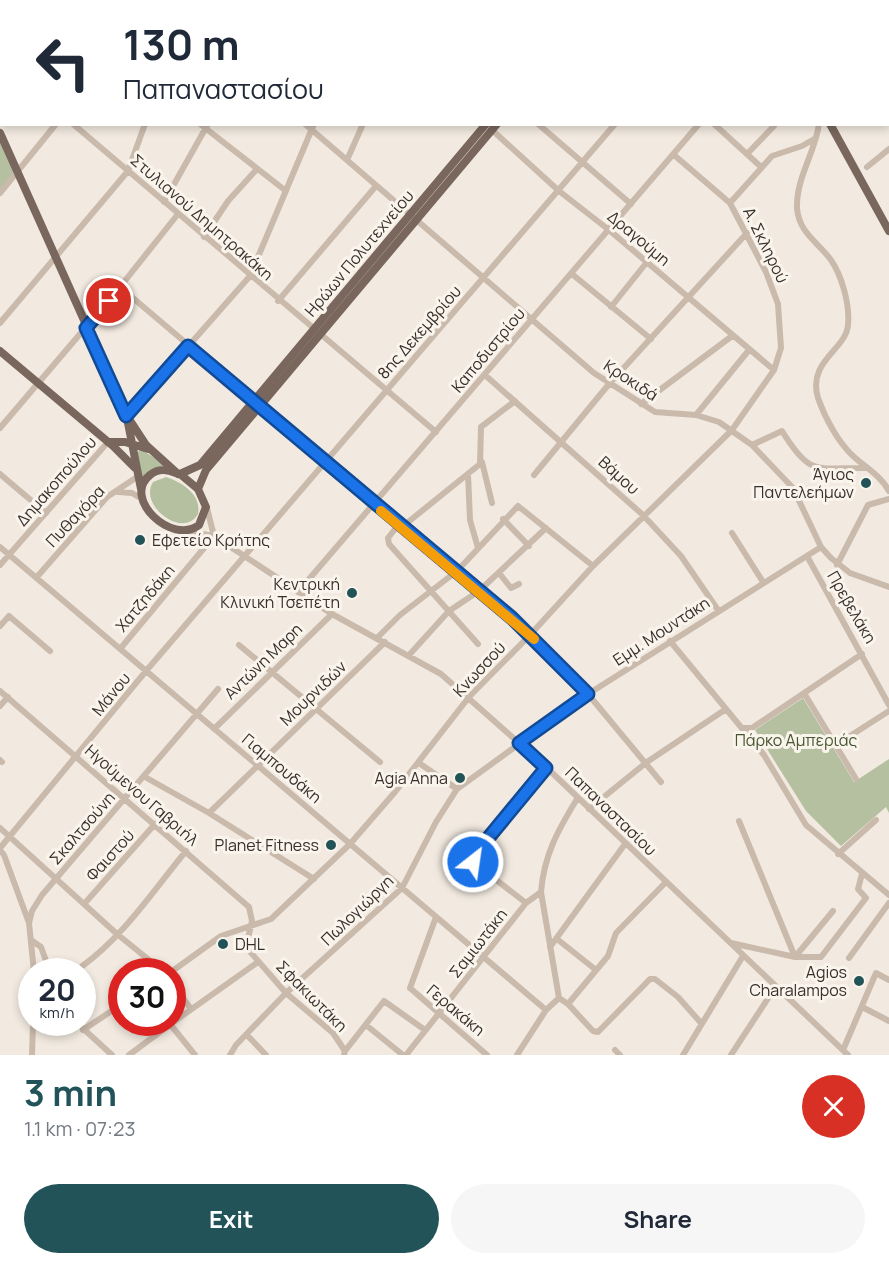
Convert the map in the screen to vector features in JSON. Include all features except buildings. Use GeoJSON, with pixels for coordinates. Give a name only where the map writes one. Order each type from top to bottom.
{"type":"FeatureCollection","features":[{"type":"Feature","properties":{"kind":"main road","name":"Ηρώων Πολυτεχνείου"},"geometry":{"type":"LineString","coordinates":[[257,402],[489,126]]}},
{"type":"Feature","properties":{"kind":"main road"},"geometry":{"type":"LineString","coordinates":[[831,126],[889,231]]}},
{"type":"Feature","properties":{"kind":"main road"},"geometry":{"type":"LineString","coordinates":[[0,133],[126,416],[152,450],[198,489],[206,507],[200,525],[186,531],[169,527],[157,519],[142,495],[126,416]]}},
{"type":"Feature","properties":{"kind":"main road"},"geometry":{"type":"LineString","coordinates":[[0,351],[108,442],[135,468]]}},
{"type":"Feature","properties":{"kind":"main road"},"geometry":{"type":"LineString","coordinates":[[142,495],[147,477],[157,471],[168,470],[179,474],[195,469],[257,402]]}},
{"type":"Feature","properties":{"kind":"main road"},"geometry":{"type":"LineString","coordinates":[[198,489],[206,470],[257,402]]}},
{"type":"Feature","properties":{"kind":"main road"},"geometry":{"type":"LineString","coordinates":[[108,442],[131,443],[152,450]]}},
{"type":"Feature","properties":{"kind":"street"},"geometry":{"type":"LineString","coordinates":[[0,193],[54,126]]}},
{"type":"Feature","properties":{"kind":"street","name":"Στυλιανού Δημητρακάκη"},"geometry":{"type":"LineString","coordinates":[[75,126],[278,301],[436,432]]}},
{"type":"Feature","properties":{"kind":"street"},"geometry":{"type":"LineString","coordinates":[[0,323],[128,171],[144,126]]}},
{"type":"Feature","properties":{"kind":"street"},"geometry":{"type":"LineString","coordinates":[[164,202],[205,126],[286,191]]}},
{"type":"Feature","properties":{"kind":"street"},"geometry":{"type":"LineString","coordinates":[[347,160],[362,126]]}},
{"type":"Feature","properties":{"kind":"street","name":"Δραγούμη"},"geometry":{"type":"LineString","coordinates":[[489,126],[559,191],[609,230],[774,370]]}},
{"type":"Feature","properties":{"kind":"street"},"geometry":{"type":"LineString","coordinates":[[540,126],[631,204]]}},
{"type":"Feature","properties":{"kind":"street","name":"8ης Δεκεμβρίου"},"geometry":{"type":"LineString","coordinates":[[244,558],[613,126]]}},
{"type":"Feature","properties":{"kind":"street","name":"Καποδιστρίου"},"geometry":{"type":"LineString","coordinates":[[298,592],[697,126]]}},
{"type":"Feature","properties":{"kind":"street"},"geometry":{"type":"LineString","coordinates":[[716,126],[760,166]]}},
{"type":"Feature","properties":{"kind":"street"},"geometry":{"type":"LineString","coordinates":[[747,154],[774,126]]}},
{"type":"Feature","properties":{"kind":"street"},"geometry":{"type":"LineString","coordinates":[[819,126],[817,138],[801,178],[797,207],[805,234],[835,267],[843,288],[848,326],[819,373],[818,396],[842,442],[889,491]]}},
{"type":"Feature","properties":{"kind":"street"},"geometry":{"type":"LineString","coordinates":[[126,416],[250,276],[312,128]]}},
{"type":"Feature","properties":{"kind":"street","name":"Κροκιδά"},"geometry":{"type":"LineString","coordinates":[[312,128],[375,186],[609,384],[655,412],[696,416],[719,422],[752,445],[793,488],[821,547],[837,565],[889,587]]}},
{"type":"Feature","properties":{"kind":"street"},"geometry":{"type":"LineString","coordinates":[[730,203],[760,166],[772,156],[802,146],[817,138]]}},
{"type":"Feature","properties":{"kind":"street"},"geometry":{"type":"LineString","coordinates":[[867,167],[889,149]]}},
{"type":"Feature","properties":{"kind":"street","name":"Α. Σκληρού"},"geometry":{"type":"LineString","coordinates":[[674,155],[730,203],[747,233],[778,304],[781,348],[774,370],[732,430]]}},
{"type":"Feature","properties":{"kind":"street"},"geometry":{"type":"LineString","coordinates":[[204,237],[228,201],[257,169]]}},
{"type":"Feature","properties":{"kind":"street"},"geometry":{"type":"LineString","coordinates":[[278,301],[375,186]]}},
{"type":"Feature","properties":{"kind":"street"},"geometry":{"type":"LineString","coordinates":[[0,428],[86,328],[178,214]]}},
{"type":"Feature","properties":{"kind":"street"},"geometry":{"type":"LineString","coordinates":[[534,475],[609,384],[747,233]]}},
{"type":"Feature","properties":{"kind":"street"},"geometry":{"type":"LineString","coordinates":[[611,307],[647,262]]}},
{"type":"Feature","properties":{"kind":"street"},"geometry":{"type":"LineString","coordinates":[[572,274],[651,339]]}},
{"type":"Feature","properties":{"kind":"street"},"geometry":{"type":"LineString","coordinates":[[120,287],[327,462],[374,505],[530,635],[588,694],[647,762],[661,782]]}},
{"type":"Feature","properties":{"kind":"street"},"geometry":{"type":"LineString","coordinates":[[641,404],[732,336]]}},
{"type":"Feature","properties":{"kind":"street"},"geometry":{"type":"LineString","coordinates":[[696,416],[749,350]]}},
{"type":"Feature","properties":{"kind":"street","name":"Βάμου"},"geometry":{"type":"LineString","coordinates":[[485,375],[643,515],[681,556],[718,610]]}},
{"type":"Feature","properties":{"kind":"street"},"geometry":{"type":"LineString","coordinates":[[492,503],[482,462],[481,427],[515,401]]}},
{"type":"Feature","properties":{"kind":"street","name":"Κνωσσού"},"geometry":{"type":"LineString","coordinates":[[186,961],[220,936],[271,919],[350,844],[419,763],[470,697],[592,566],[732,430]]}},
{"type":"Feature","properties":{"kind":"street"},"geometry":{"type":"LineString","coordinates":[[752,445],[782,431],[798,457],[807,465],[867,468]]}},
{"type":"Feature","properties":{"kind":"street","name":"Δημακοπούλου"},"geometry":{"type":"LineString","coordinates":[[0,565],[108,442]]}},
{"type":"Feature","properties":{"kind":"street"},"geometry":{"type":"LineString","coordinates":[[478,644],[389,544],[388,538],[482,462]]}},
{"type":"Feature","properties":{"kind":"street"},"geometry":{"type":"LineString","coordinates":[[0,474],[46,513]]}},
{"type":"Feature","properties":{"kind":"street"},"geometry":{"type":"LineString","coordinates":[[468,474],[470,520],[478,548]]}},
{"type":"Feature","properties":{"kind":"street","name":"Πυθαγόρα"},"geometry":{"type":"LineString","coordinates":[[36,578],[107,497],[137,477]]}},
{"type":"Feature","properties":{"kind":"street"},"geometry":{"type":"LineString","coordinates":[[115,492],[142,495]]}},
{"type":"Feature","properties":{"kind":"street"},"geometry":{"type":"LineString","coordinates":[[837,565],[868,505],[889,499]]}},
{"type":"Feature","properties":{"kind":"street"},"geometry":{"type":"LineString","coordinates":[[206,507],[214,536]]}},
{"type":"Feature","properties":{"kind":"street"},"geometry":{"type":"LineString","coordinates":[[377,638],[400,615],[457,572],[503,519],[519,507],[592,566]]}},
{"type":"Feature","properties":{"kind":"street"},"geometry":{"type":"LineString","coordinates":[[503,519],[529,546]]}},
{"type":"Feature","properties":{"kind":"street"},"geometry":{"type":"LineString","coordinates":[[410,654],[449,611],[479,591],[546,528]]}},
{"type":"Feature","properties":{"kind":"street","name":"Παπαναστασίου"},"geometry":{"type":"LineString","coordinates":[[186,531],[214,536],[244,558],[332,614],[410,654],[441,674],[470,697],[546,768],[727,943],[845,1052]]}},
{"type":"Feature","properties":{"kind":"street"},"geometry":{"type":"LineString","coordinates":[[732,533],[763,582]]}},
{"type":"Feature","properties":{"kind":"street","name":"Χατζηδάκη"},"geometry":{"type":"LineString","coordinates":[[120,649],[214,536]]}},
{"type":"Feature","properties":{"kind":"street","name":"Γιαμπουδάκη"},"geometry":{"type":"LineString","coordinates":[[0,547],[546,1010]]}},
{"type":"Feature","properties":{"kind":"street","name":"Εμμ. Μουντάκη"},"geometry":{"type":"LineString","coordinates":[[519,743],[588,694],[821,547]]}},
{"type":"Feature","properties":{"kind":"street","name":"Πρεβελάκη"},"geometry":{"type":"LineString","coordinates":[[807,556],[889,705]]}},
{"type":"Feature","properties":{"kind":"street","name":"Μάνου"},"geometry":{"type":"LineString","coordinates":[[0,849],[146,671],[244,558]]}},
{"type":"Feature","properties":{"kind":"street"},"geometry":{"type":"LineString","coordinates":[[499,573],[511,588],[519,584]]}},
{"type":"Feature","properties":{"kind":"street","name":"Αντώνη Μαρη"},"geometry":{"type":"LineString","coordinates":[[214,729],[332,614]]}},
{"type":"Feature","properties":{"kind":"street"},"geometry":{"type":"LineString","coordinates":[[0,626],[9,616],[50,651]]}},
{"type":"Feature","properties":{"kind":"street"},"geometry":{"type":"LineString","coordinates":[[670,641],[764,755],[806,825],[838,855],[889,895]]}},
{"type":"Feature","properties":{"kind":"street","name":"Μουρνιδών"},"geometry":{"type":"LineString","coordinates":[[209,813],[385,642]]}},
{"type":"Feature","properties":{"kind":"street"},"geometry":{"type":"LineString","coordinates":[[240,645],[380,762]]}},
{"type":"Feature","properties":{"kind":"street"},"geometry":{"type":"LineString","coordinates":[[742,728],[752,728],[862,654]]}},
{"type":"Feature","properties":{"kind":"street","name":"Σκαλτσούνη"},"geometry":{"type":"LineString","coordinates":[[29,923],[32,911],[57,877],[218,689]]}},
{"type":"Feature","properties":{"kind":"street","name":"Ηγούμενου Γαβριήλ"},"geometry":{"type":"LineString","coordinates":[[0,691],[249,907],[252,913],[250,926]]}},
{"type":"Feature","properties":{"kind":"street"},"geometry":{"type":"LineString","coordinates":[[804,693],[856,779]]}},
{"type":"Feature","properties":{"kind":"street"},"geometry":{"type":"LineString","coordinates":[[0,706],[8,697]]}},
{"type":"Feature","properties":{"kind":"street"},"geometry":{"type":"LineString","coordinates":[[589,809],[647,762],[726,709]]}},
{"type":"Feature","properties":{"kind":"street"},"geometry":{"type":"LineString","coordinates":[[836,746],[889,711]]}},
{"type":"Feature","properties":{"kind":"street","name":"Πωλογιώργη"},"geometry":{"type":"LineString","coordinates":[[230,1055],[286,993],[402,888],[436,822],[457,789],[519,743]]}},
{"type":"Feature","properties":{"kind":"street"},"geometry":{"type":"LineString","coordinates":[[419,763],[457,789]]}},
{"type":"Feature","properties":{"kind":"street"},"geometry":{"type":"LineString","coordinates":[[526,903],[473,862],[472,858],[546,768]]}},
{"type":"Feature","properties":{"kind":"street"},"geometry":{"type":"LineString","coordinates":[[145,777],[209,813],[314,879]]}},
{"type":"Feature","properties":{"kind":"street"},"geometry":{"type":"LineString","coordinates":[[577,799],[549,848],[541,892],[559,998],[568,1004],[593,1031],[599,1031],[650,979],[660,981],[701,1023]]}},
{"type":"Feature","properties":{"kind":"street"},"geometry":{"type":"LineString","coordinates":[[838,855],[876,820]]}},
{"type":"Feature","properties":{"kind":"street"},"geometry":{"type":"LineString","coordinates":[[739,821],[795,957]]}},
{"type":"Feature","properties":{"kind":"street","name":"Φαιστού"},"geometry":{"type":"LineString","coordinates":[[85,903],[156,824]]}},
{"type":"Feature","properties":{"kind":"street"},"geometry":{"type":"LineString","coordinates":[[0,828],[147,958]]}},
{"type":"Feature","properties":{"kind":"street"},"geometry":{"type":"LineString","coordinates":[[550,947],[626,844]]}},
{"type":"Feature","properties":{"kind":"street"},"geometry":{"type":"LineString","coordinates":[[0,849],[29,923],[33,958]]}},
{"type":"Feature","properties":{"kind":"street"},"geometry":{"type":"LineString","coordinates":[[94,958],[117,934],[186,851]]}},
{"type":"Feature","properties":{"kind":"street"},"geometry":{"type":"LineString","coordinates":[[727,943],[795,957],[818,958],[825,954],[866,898],[858,889],[862,874]]}},
{"type":"Feature","properties":{"kind":"street"},"geometry":{"type":"LineString","coordinates":[[568,1004],[610,952],[616,933],[666,882]]}},
{"type":"Feature","properties":{"kind":"street","name":"Σαμιωτάκη"},"geometry":{"type":"LineString","coordinates":[[405,1055],[526,903],[541,892]]}},
{"type":"Feature","properties":{"kind":"street"},"geometry":{"type":"LineString","coordinates":[[849,958],[889,903]]}},
{"type":"Feature","properties":{"kind":"street"},"geometry":{"type":"LineString","coordinates":[[795,957],[833,911]]}},
{"type":"Feature","properties":{"kind":"street","name":"Γερακάκη"},"geometry":{"type":"LineString","coordinates":[[436,917],[410,987],[487,1055]]}},
{"type":"Feature","properties":{"kind":"street","name":"Σφακιωτάκη"},"geometry":{"type":"LineString","coordinates":[[250,926],[246,947],[286,993],[333,1033],[345,1053]]}},
{"type":"Feature","properties":{"kind":"street"},"geometry":{"type":"LineString","coordinates":[[557,939],[596,970]]}},
{"type":"Feature","properties":{"kind":"street"},"geometry":{"type":"LineString","coordinates":[[32,940],[41,947],[45,958]]}},
{"type":"Feature","properties":{"kind":"street"},"geometry":{"type":"LineString","coordinates":[[683,1055],[743,956]]}},
{"type":"Feature","properties":{"kind":"street"},"geometry":{"type":"LineString","coordinates":[[186,1013],[258,962]]}},
{"type":"Feature","properties":{"kind":"street"},"geometry":{"type":"LineString","coordinates":[[845,1052],[876,974],[889,979]]}},
{"type":"Feature","properties":{"kind":"street"},"geometry":{"type":"LineString","coordinates":[[731,1055],[776,986]]}},
{"type":"Feature","properties":{"kind":"street"},"geometry":{"type":"LineString","coordinates":[[517,1055],[546,1010],[559,998]]}},
{"type":"Feature","properties":{"kind":"street"},"geometry":{"type":"LineString","coordinates":[[345,1053],[386,1000],[425,1030]]}},
{"type":"Feature","properties":{"kind":"street"},"geometry":{"type":"LineString","coordinates":[[186,1002],[191,1009]]}},
{"type":"Feature","properties":{"kind":"street"},"geometry":{"type":"LineString","coordinates":[[862,1007],[889,1021]]}},
{"type":"Feature","properties":{"kind":"street"},"geometry":{"type":"LineString","coordinates":[[366,1025],[405,1055]]}},
{"type":"Feature","properties":{"kind":"street"},"geometry":{"type":"LineString","coordinates":[[247,1035],[266,1055]]}},
{"type":"Feature","properties":{"kind":"street"},"geometry":{"type":"LineString","coordinates":[[33,1036],[33,1055]]}},
{"type":"Feature","properties":{"kind":"street"},"geometry":{"type":"LineString","coordinates":[[90,1036],[112,1055]]}},
{"type":"Feature","properties":{"kind":"street"},"geometry":{"type":"LineString","coordinates":[[129,1055],[155,1036]]}},
{"type":"Feature","properties":{"kind":"street"},"geometry":{"type":"LineString","coordinates":[[181,1036],[195,1055]]}},
{"type":"Feature","properties":{"kind":"green space"},"geometry":{"type":"Polygon","coordinates":[[[0,139],[15,174],[0,190],[0,139]]]}},
{"type":"Feature","properties":{"kind":"green space"},"geometry":{"type":"Polygon","coordinates":[[[142,450],[166,465],[152,469],[142,479],[137,452],[142,450]]]}},
{"type":"Feature","properties":{"kind":"green space"},"geometry":{"type":"Polygon","coordinates":[[[166,477],[178,482],[194,495],[198,514],[191,521],[183,523],[173,521],[157,509],[150,491],[153,482],[166,477]]]}},
{"type":"Feature","properties":{"kind":"green space","name":"Πάρκο Αμπεριάς"},"geometry":{"type":"Polygon","coordinates":[[[803,698],[854,782],[889,759],[889,813],[886,807],[841,846],[806,811],[755,730],[803,698]]]}},
{"type":"Feature","properties":{"kind":"slow traffic"},"geometry":{"type":"LineString","coordinates":[[381,511],[512,618],[534,639]]}},
{"type":"Feature","properties":{"kind":"place","name":"Άγιος Παντελεήμων"},"geometry":{"type":"Point","coordinates":[866,483]}},
{"type":"Feature","properties":{"kind":"place","name":"Εφετείο Κρήτης"},"geometry":{"type":"Point","coordinates":[140,540]}},
{"type":"Feature","properties":{"kind":"place","name":"Κεντρική Κλινική Τσεπέτη"},"geometry":{"type":"Point","coordinates":[352,593]}},
{"type":"Feature","properties":{"kind":"place","name":"Agia Anna"},"geometry":{"type":"Point","coordinates":[460,778]}},
{"type":"Feature","properties":{"kind":"place","name":"Planet Fitness"},"geometry":{"type":"Point","coordinates":[331,845]}},
{"type":"Feature","properties":{"kind":"place","name":"DHL"},"geometry":{"type":"Point","coordinates":[223,944]}},
{"type":"Feature","properties":{"kind":"place","name":"Agios Charalampos"},"geometry":{"type":"Point","coordinates":[859,981]}},
{"type":"Feature","properties":{"kind":"route"},"geometry":{"type":"LineString","coordinates":[[109,301],[86,328],[126,416],[188,346],[327,462],[374,505],[512,618],[588,694],[519,743],[546,768],[506,814],[472,858],[473,862]]}}]}
